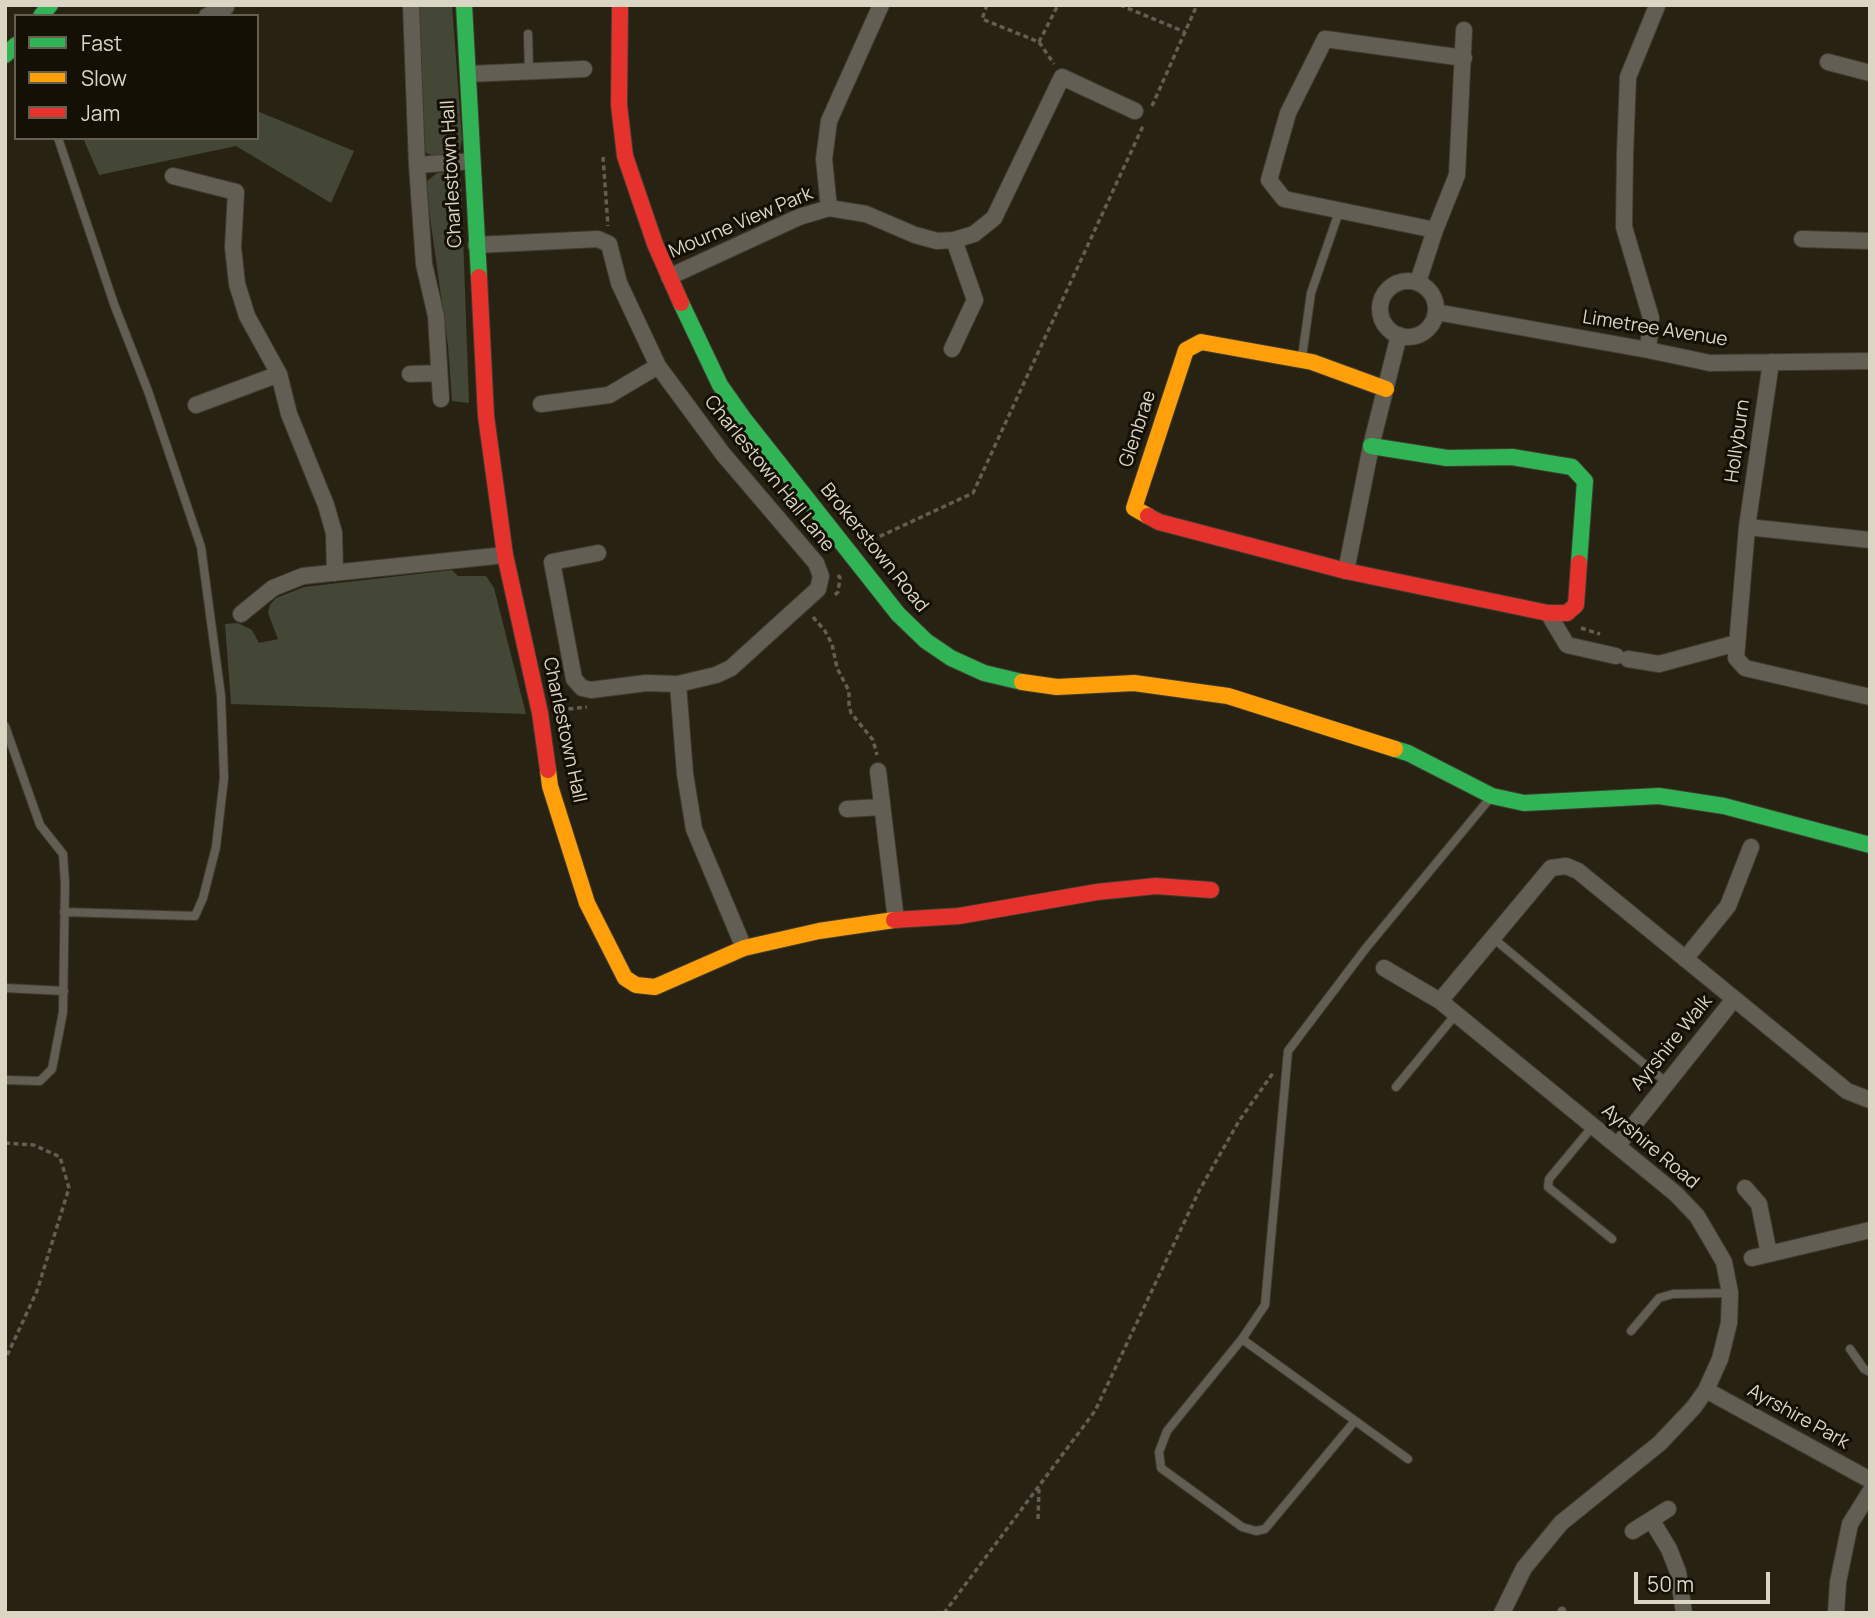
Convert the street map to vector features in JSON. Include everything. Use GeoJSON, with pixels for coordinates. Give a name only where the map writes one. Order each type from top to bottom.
{"type":"FeatureCollection","features":[{"type":"Feature","properties":{"kind":"street"},"geometry":{"type":"LineString","coordinates":[[411,5],[424,264],[436,316],[441,399]]}},
{"type":"Feature","properties":{"kind":"street","name":"Charlestown Hall"},"geometry":{"type":"LineString","coordinates":[[464,5],[486,416],[505,555],[540,713],[550,786],[587,903],[625,978],[636,985],[655,987],[744,948],[819,931],[895,920],[959,916],[1120,889],[1156,886],[1211,890]]}},
{"type":"Feature","properties":{"kind":"street","name":"Brokerstown Road"},"geometry":{"type":"LineString","coordinates":[[620,5],[619,105],[625,156],[637,197],[707,361],[744,419],[898,614],[926,641],[951,658],[984,673],[1014,681],[1056,687],[1135,683],[1228,696],[1408,753],[1492,796],[1524,803],[1659,796],[1724,806],[1870,845]]}},
{"type":"Feature","properties":{"kind":"street","name":"Mourne View Park"},"geometry":{"type":"LineString","coordinates":[[829,208],[824,159],[829,121],[881,5]]}},
{"type":"Feature","properties":{"kind":"street"},"geometry":{"type":"LineString","coordinates":[[1648,350],[1651,318],[1624,228],[1625,154],[1628,77],[1657,6]]}},
{"type":"Feature","properties":{"kind":"street"},"geometry":{"type":"LineString","coordinates":[[1418,282],[1457,176],[1464,30]]}},
{"type":"Feature","properties":{"kind":"street"},"geometry":{"type":"LineString","coordinates":[[1435,230],[1284,199],[1269,180],[1288,113],[1325,39],[1464,58]]}},
{"type":"Feature","properties":{"kind":"street"},"geometry":{"type":"LineString","coordinates":[[1828,62],[1870,73]]}},
{"type":"Feature","properties":{"kind":"street"},"geometry":{"type":"LineString","coordinates":[[468,74],[584,69]]}},
{"type":"Feature","properties":{"kind":"street"},"geometry":{"type":"LineString","coordinates":[[952,349],[975,300],[954,240],[974,234],[994,218],[1062,77],[1135,111]]}},
{"type":"Feature","properties":{"kind":"street"},"geometry":{"type":"LineString","coordinates":[[417,165],[472,161]]}},
{"type":"Feature","properties":{"kind":"street"},"geometry":{"type":"LineString","coordinates":[[173,176],[236,192],[233,247],[237,284],[247,316],[279,374],[289,414],[327,505],[334,533],[335,573]]}},
{"type":"Feature","properties":{"kind":"street","name":"Mourne View Park"},"geometry":{"type":"LineString","coordinates":[[669,277],[799,216],[829,208],[866,214],[915,235],[937,241],[954,240]]}},
{"type":"Feature","properties":{"kind":"street","name":"Charlestown Hall Lane"},"geometry":{"type":"LineString","coordinates":[[476,245],[598,239],[609,244],[620,283],[658,366],[723,454],[816,563],[821,576],[818,589],[731,668],[716,675],[678,684],[646,683],[591,690],[582,688],[574,679],[552,562],[598,553]]}},
{"type":"Feature","properties":{"kind":"street"},"geometry":{"type":"LineString","coordinates":[[1802,239],[1870,241]]}},
{"type":"Feature","properties":{"kind":"street"},"geometry":{"type":"LineString","coordinates":[[1418,282],[1433,294],[1436,312],[1423,333],[1407,337],[1399,335],[1385,324],[1381,316],[1382,299],[1393,285],[1418,282]]}},
{"type":"Feature","properties":{"kind":"street","name":"Limetree Avenue"},"geometry":{"type":"LineString","coordinates":[[1436,312],[1710,363],[1870,360]]}},
{"type":"Feature","properties":{"kind":"street"},"geometry":{"type":"LineString","coordinates":[[1346,571],[1371,446],[1399,335]]}},
{"type":"Feature","properties":{"kind":"street","name":"Glenbrae"},"geometry":{"type":"LineString","coordinates":[[1386,389],[1301,360],[1200,342],[1186,350],[1134,508],[1159,522],[1346,571],[1548,614],[1567,613]]}},
{"type":"Feature","properties":{"kind":"street","name":"Hollyburn"},"geometry":{"type":"LineString","coordinates":[[1737,643],[1747,527],[1770,362]]}},
{"type":"Feature","properties":{"kind":"street"},"geometry":{"type":"LineString","coordinates":[[541,404],[609,396],[658,366]]}},
{"type":"Feature","properties":{"kind":"street"},"geometry":{"type":"LineString","coordinates":[[410,374],[439,373]]}},
{"type":"Feature","properties":{"kind":"street"},"geometry":{"type":"LineString","coordinates":[[196,405],[279,374]]}},
{"type":"Feature","properties":{"kind":"street"},"geometry":{"type":"LineString","coordinates":[[1371,446],[1447,458],[1513,457],[1572,467],[1585,481],[1576,605],[1567,613]]}},
{"type":"Feature","properties":{"kind":"street"},"geometry":{"type":"LineString","coordinates":[[1747,527],[1870,540]]}},
{"type":"Feature","properties":{"kind":"street"},"geometry":{"type":"LineString","coordinates":[[241,614],[273,588],[303,576],[505,555]]}},
{"type":"Feature","properties":{"kind":"street"},"geometry":{"type":"LineString","coordinates":[[1548,614],[1567,645],[1659,664],[1737,643],[1735,658],[1745,668],[1870,697]]}},
{"type":"Feature","properties":{"kind":"street"},"geometry":{"type":"LineString","coordinates":[[678,684],[685,774],[694,829],[744,948]]}},
{"type":"Feature","properties":{"kind":"street"},"geometry":{"type":"LineString","coordinates":[[878,771],[895,920]]}},
{"type":"Feature","properties":{"kind":"street"},"geometry":{"type":"LineString","coordinates":[[847,809],[882,807]]}},
{"type":"Feature","properties":{"kind":"street"},"geometry":{"type":"LineString","coordinates":[[1685,959],[1727,905],[1751,847]]}},
{"type":"Feature","properties":{"kind":"street"},"geometry":{"type":"LineString","coordinates":[[1440,1001],[1551,868],[1566,866],[1578,871],[1847,1091],[1870,1100]]}},
{"type":"Feature","properties":{"kind":"street","name":"Ayrshire Road"},"geometry":{"type":"LineString","coordinates":[[1384,968],[1440,1001],[1676,1194],[1698,1216],[1724,1262],[1730,1293],[1729,1322],[1720,1359],[1706,1390],[1660,1443],[1561,1523],[1524,1568],[1502,1613]]}},
{"type":"Feature","properties":{"kind":"street","name":"Ayrshire Walk"},"geometry":{"type":"LineString","coordinates":[[1617,1146],[1734,999]]}},
{"type":"Feature","properties":{"kind":"street"},"geometry":{"type":"LineString","coordinates":[[1745,1188],[1759,1204],[1769,1254]]}},
{"type":"Feature","properties":{"kind":"street"},"geometry":{"type":"LineString","coordinates":[[1752,1258],[1870,1230]]}},
{"type":"Feature","properties":{"kind":"street","name":"Ayrshire Park"},"geometry":{"type":"LineString","coordinates":[[1706,1390],[1870,1480]]}},
{"type":"Feature","properties":{"kind":"street"},"geometry":{"type":"LineString","coordinates":[[1836,1613],[1838,1582],[1850,1524],[1870,1492]]}},
{"type":"Feature","properties":{"kind":"street"},"geometry":{"type":"LineString","coordinates":[[1633,1531],[1668,1509]]}},
{"type":"Feature","properties":{"kind":"street"},"geometry":{"type":"LineString","coordinates":[[1652,1521],[1669,1549],[1678,1572],[1684,1613]]}},
{"type":"Feature","properties":{"kind":"lane"},"geometry":{"type":"LineString","coordinates":[[528,34],[529,71]]}},
{"type":"Feature","properties":{"kind":"lane"},"geometry":{"type":"LineString","coordinates":[[59,140],[201,547],[221,696],[224,778],[216,846],[204,898],[195,916],[64,912]]}},
{"type":"Feature","properties":{"kind":"lane"},"geometry":{"type":"LineString","coordinates":[[1301,360],[1311,293],[1340,209]]}},
{"type":"Feature","properties":{"kind":"lane"},"geometry":{"type":"LineString","coordinates":[[5,726],[40,825],[63,854],[64,912],[63,1012],[52,1069],[40,1082],[5,1080]]}},
{"type":"Feature","properties":{"kind":"lane"},"geometry":{"type":"LineString","coordinates":[[1354,1422],[1265,1530],[1256,1531],[1242,1527],[1161,1468],[1159,1452],[1167,1431],[1242,1339],[1265,1305],[1288,1051],[1366,948],[1492,796]]}},
{"type":"Feature","properties":{"kind":"lane"},"geometry":{"type":"LineString","coordinates":[[1493,937],[1667,1083]]}},
{"type":"Feature","properties":{"kind":"lane"},"geometry":{"type":"LineString","coordinates":[[5,988],[64,990]]}},
{"type":"Feature","properties":{"kind":"lane"},"geometry":{"type":"LineString","coordinates":[[1396,1087],[1456,1014]]}},
{"type":"Feature","properties":{"kind":"lane"},"geometry":{"type":"LineString","coordinates":[[1593,1126],[1549,1179],[1548,1187],[1612,1239]]}},
{"type":"Feature","properties":{"kind":"lane"},"geometry":{"type":"LineString","coordinates":[[1631,1331],[1659,1298],[1673,1294],[1730,1293]]}},
{"type":"Feature","properties":{"kind":"lane"},"geometry":{"type":"LineString","coordinates":[[1242,1339],[1408,1459]]}},
{"type":"Feature","properties":{"kind":"lane"},"geometry":{"type":"LineString","coordinates":[[1850,1349],[1870,1372]]}},
{"type":"Feature","properties":{"kind":"path"},"geometry":{"type":"LineString","coordinates":[[987,5],[982,19],[1039,42],[1062,77]]}},
{"type":"Feature","properties":{"kind":"path"},"geometry":{"type":"LineString","coordinates":[[1039,42],[1058,5]]}},
{"type":"Feature","properties":{"kind":"path"},"geometry":{"type":"LineString","coordinates":[[1120,5],[1185,32]]}},
{"type":"Feature","properties":{"kind":"path"},"geometry":{"type":"LineString","coordinates":[[872,540],[973,493],[1197,5]]}},
{"type":"Feature","properties":{"kind":"path"},"geometry":{"type":"LineString","coordinates":[[829,600],[838,592],[840,578],[836,570]]}},
{"type":"Feature","properties":{"kind":"path"},"geometry":{"type":"LineString","coordinates":[[820,608],[811,616],[825,631],[832,644],[838,668],[849,691],[851,713],[873,740],[878,771]]}},
{"type":"Feature","properties":{"kind":"path"},"geometry":{"type":"LineString","coordinates":[[1567,613],[1571,624],[1607,636]]}},
{"type":"Feature","properties":{"kind":"path"},"geometry":{"type":"LineString","coordinates":[[540,713],[588,707]]}},
{"type":"Feature","properties":{"kind":"path"},"geometry":{"type":"LineString","coordinates":[[944,1613],[1095,1411],[1199,1191],[1239,1121],[1288,1051]]}},
{"type":"Feature","properties":{"kind":"path"},"geometry":{"type":"LineString","coordinates":[[5,1143],[34,1145],[60,1157],[69,1188],[37,1291],[5,1360]]}},
{"type":"Feature","properties":{"kind":"path"},"geometry":{"type":"LineString","coordinates":[[1038,1519],[1040,1487]]}},
{"type":"Feature","properties":{"kind":"green space"},"geometry":{"type":"Polygon","coordinates":[[[417,5],[452,5],[462,139],[460,149],[453,156],[437,157],[426,153],[423,144],[417,5]]]}},
{"type":"Feature","properties":{"kind":"green space"},"geometry":{"type":"Polygon","coordinates":[[[259,112],[354,151],[331,203],[236,146],[99,175],[84,140],[259,140],[259,112]]]}},
{"type":"Feature","properties":{"kind":"green space"},"geometry":{"type":"Polygon","coordinates":[[[454,172],[461,180],[469,403],[452,401],[448,346],[427,196],[427,181],[437,173],[454,172]]]}},
{"type":"Feature","properties":{"kind":"green space"},"geometry":{"type":"Polygon","coordinates":[[[452,570],[458,576],[486,576],[494,588],[526,714],[231,704],[225,624],[238,623],[252,630],[259,643],[278,639],[268,613],[276,598],[304,587],[452,570]]]}},
{"type":"Feature","properties":{"kind":"traffic: fast"},"geometry":{"type":"LineString","coordinates":[[43,14],[50,5]]}},
{"type":"Feature","properties":{"kind":"traffic: fast"},"geometry":{"type":"LineString","coordinates":[[464,5],[479,277]]}},
{"type":"Feature","properties":{"kind":"traffic: fast"},"geometry":{"type":"LineString","coordinates":[[5,55],[14,47]]}},
{"type":"Feature","properties":{"kind":"traffic: fast"},"geometry":{"type":"LineString","coordinates":[[681,303],[720,385],[898,614],[926,641],[951,658],[984,673],[1022,682]]}},
{"type":"Feature","properties":{"kind":"traffic: fast"},"geometry":{"type":"LineString","coordinates":[[1371,446],[1447,458],[1512,457],[1572,467],[1585,481],[1579,563]]}},
{"type":"Feature","properties":{"kind":"traffic: fast"},"geometry":{"type":"LineString","coordinates":[[1395,749],[1492,796],[1524,803],[1659,796],[1724,806],[1870,845]]}},
{"type":"Feature","properties":{"kind":"traffic: slow"},"geometry":{"type":"LineString","coordinates":[[1148,516],[1134,508],[1186,350],[1201,342],[1312,362],[1386,389]]}},
{"type":"Feature","properties":{"kind":"traffic: slow"},"geometry":{"type":"LineString","coordinates":[[1022,682],[1057,687],[1134,683],[1228,696],[1395,749]]}},
{"type":"Feature","properties":{"kind":"traffic: slow"},"geometry":{"type":"LineString","coordinates":[[548,770],[550,786],[587,903],[625,978],[636,985],[655,987],[744,948],[819,931],[894,920]]}},
{"type":"Feature","properties":{"kind":"traffic: jam"},"geometry":{"type":"LineString","coordinates":[[620,5],[619,105],[625,156],[655,244],[681,303]]}},
{"type":"Feature","properties":{"kind":"traffic: jam"},"geometry":{"type":"LineString","coordinates":[[479,277],[486,416],[505,555],[540,713],[548,770]]}},
{"type":"Feature","properties":{"kind":"traffic: jam"},"geometry":{"type":"LineString","coordinates":[[1148,516],[1159,522],[1346,571],[1548,613],[1567,613],[1576,605],[1579,563]]}},
{"type":"Feature","properties":{"kind":"traffic: jam"},"geometry":{"type":"LineString","coordinates":[[894,920],[959,916],[1097,892],[1156,886],[1211,890]]}}]}
